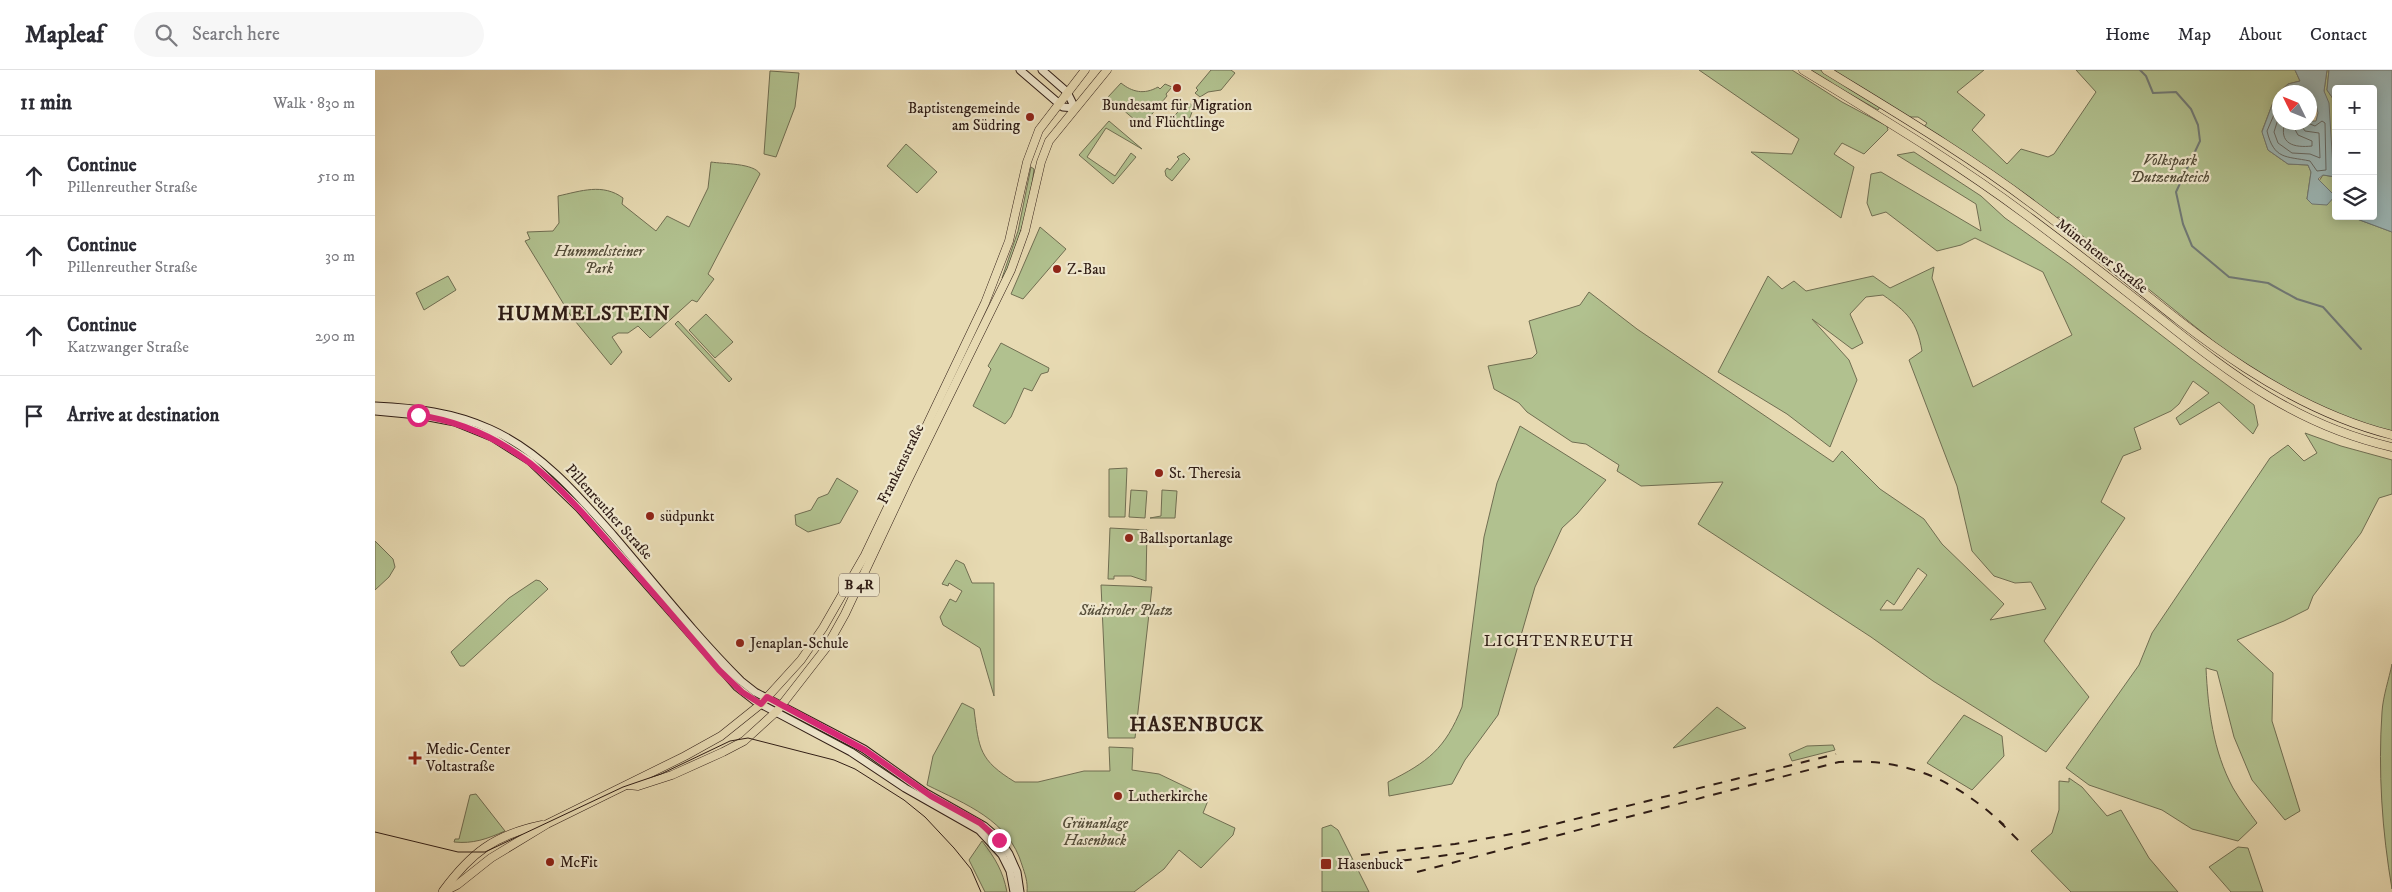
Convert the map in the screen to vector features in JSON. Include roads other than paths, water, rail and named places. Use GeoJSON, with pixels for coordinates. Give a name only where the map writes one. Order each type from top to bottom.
{"type":"FeatureCollection","features":[{"type":"Feature","properties":{"kind":"main road"},"geometry":{"type":"LineString","coordinates":[[1020,70],[1058,103],[1066,108],[1075,108],[1067,92],[1042,70]]}},
{"type":"Feature","properties":{"kind":"main road","name":"Frankenstraße"},"geometry":{"type":"LineString","coordinates":[[442,892],[457,885],[491,858],[547,824],[713,741],[761,704],[797,664],[818,636],[870,546],[991,287],[1012,230],[1026,166],[1039,130],[1085,70]]}},
{"type":"Feature","properties":{"kind":"main road","name":"Frankenstraße"},"geometry":{"type":"LineString","coordinates":[[628,785],[638,786],[662,779],[723,752],[752,735],[779,708],[817,661],[845,614],[1006,282],[1025,231],[1040,168],[1051,137],[1107,70]]}},
{"type":"Feature","properties":{"kind":"main road","name":"Münchener Straße"},"geometry":{"type":"LineString","coordinates":[[1803,70],[1974,178],[2057,238],[2208,356],[2257,391],[2289,409],[2350,436],[2392,447]]}},
{"type":"Feature","properties":{"kind":"main road","name":"Münchener Straße"},"geometry":{"type":"LineString","coordinates":[[1826,70],[1999,180],[2055,221],[2228,356],[2297,399],[2343,420],[2392,435]]}},
{"type":"Feature","properties":{"kind":"main road"},"geometry":{"type":"LineString","coordinates":[[1026,166],[1032,163],[1040,168]]}},
{"type":"Feature","properties":{"kind":"main road"},"geometry":{"type":"LineString","coordinates":[[2289,409],[2297,399]]}},
{"type":"Feature","properties":{"kind":"main road","name":"Pillenreuther Straße"},"geometry":{"type":"LineString","coordinates":[[375,406],[416,409],[455,416],[490,429],[529,452],[577,494],[734,674],[751,689],[767,697],[779,708]]}},
{"type":"Feature","properties":{"kind":"main road","name":"Pillenreuther Straße"},"geometry":{"type":"LineString","coordinates":[[375,411],[418,415],[455,422],[492,437],[530,461],[579,508],[724,675],[742,692],[761,704],[779,708]]}},
{"type":"Feature","properties":{"kind":"main road"},"geometry":{"type":"LineString","coordinates":[[779,708],[856,755],[913,793],[979,830],[991,841],[1004,858],[1011,876],[1014,892]]}},
{"type":"Feature","properties":{"kind":"main road"},"geometry":{"type":"LineString","coordinates":[[779,708],[865,750],[931,796],[988,828],[1011,858],[1018,878],[1020,892]]}},
{"type":"Feature","properties":{"kind":"main road","name":"Frankenstraße"},"geometry":{"type":"LineString","coordinates":[[442,892],[463,865],[481,849],[527,829],[547,824]]}},
{"type":"Feature","properties":{"kind":"water"},"geometry":{"type":"Polygon","coordinates":[[[2295,70],[2327,70],[2324,91],[2329,103],[2332,176],[2323,175],[2318,179],[2332,193],[2332,199],[2327,205],[2312,204],[2307,199],[2311,172],[2308,165],[2288,164],[2268,150],[2262,132],[2272,105],[2272,130],[2317,130],[2317,85],[2287,85],[2300,81],[2295,70]]]}},
{"type":"Feature","properties":{"kind":"water"},"geometry":{"type":"Polygon","coordinates":[[[2329,70],[2392,70],[2392,232],[2360,220],[2377,220],[2377,85],[2332,85],[2332,97],[2327,90],[2329,70]]]}},
{"type":"Feature","properties":{"kind":"waterway"},"geometry":{"type":"LineString","coordinates":[[2140,70],[2146,76],[2153,93],[2176,92],[2191,109],[2198,125],[2200,141],[2176,192],[2183,224],[2192,246],[2229,277],[2268,283],[2297,299],[2323,307],[2361,349]]}},
{"type":"Feature","properties":{"kind":"tram line"},"geometry":{"type":"LineString","coordinates":[[375,832],[458,852],[485,852],[623,787],[661,774],[730,741],[748,738],[834,760],[855,769],[904,800],[925,817],[954,848],[971,869],[981,892]]}},
{"type":"Feature","properties":{"kind":"railway"},"geometry":{"type":"LineString","coordinates":[[1361,855],[1455,844],[1523,832],[1836,754]]}},
{"type":"Feature","properties":{"kind":"railway"},"geometry":{"type":"LineString","coordinates":[[1417,872],[1839,762],[1886,764],[1908,768],[1928,775],[1967,795],[2004,825]]}},
{"type":"Feature","properties":{"kind":"railway"},"geometry":{"type":"LineString","coordinates":[[1999,821],[2024,846]]}},
{"type":"Feature","properties":{"kind":"railway"},"geometry":{"type":"LineString","coordinates":[[1367,865],[1464,853]]}},
{"type":"Feature","properties":{"kind":"place","name":"Bundesamt für Migration und Flüchtlinge"},"geometry":{"type":"Point","coordinates":[1177,88]}},
{"type":"Feature","properties":{"kind":"place","name":"Baptistengemeinde am Südring"},"geometry":{"type":"Point","coordinates":[1030,117]}},
{"type":"Feature","properties":{"kind":"place","name":"Z-Bau"},"geometry":{"type":"Point","coordinates":[1057,269]}},
{"type":"Feature","properties":{"kind":"place","name":"St. Theresia"},"geometry":{"type":"Point","coordinates":[1159,473]}},
{"type":"Feature","properties":{"kind":"place","name":"südpunkt"},"geometry":{"type":"Point","coordinates":[650,516]}},
{"type":"Feature","properties":{"kind":"place","name":"Ballsportanlage"},"geometry":{"type":"Point","coordinates":[1129,538]}},
{"type":"Feature","properties":{"kind":"place","name":"Jenaplan-Schule"},"geometry":{"type":"Point","coordinates":[740,643]}},
{"type":"Feature","properties":{"kind":"place","name":"Medic-Center Voltastraße"},"geometry":{"type":"Point","coordinates":[415,758]}},
{"type":"Feature","properties":{"kind":"place","name":"Lutherkirche"},"geometry":{"type":"Point","coordinates":[1118,796]}},
{"type":"Feature","properties":{"kind":"place","name":"McFit"},"geometry":{"type":"Point","coordinates":[550,862]}},
{"type":"Feature","properties":{"kind":"place","name":"Hasenbuck"},"geometry":{"type":"Point","coordinates":[1326,864]}},
{"type":"Feature","properties":{"kind":"district","name":"HUMMELSTEIN"},"geometry":{"type":"Point","coordinates":[584,314]}},
{"type":"Feature","properties":{"kind":"district","name":"LICHTENREUTH"},"geometry":{"type":"Point","coordinates":[1559,641]}},
{"type":"Feature","properties":{"kind":"district","name":"HASENBUCK"},"geometry":{"type":"Point","coordinates":[1197,725]}},
{"type":"Feature","properties":{"kind":"park label","name":"Volkspark Dutzendteich"},"geometry":{"type":"Point","coordinates":[2170,168]}},
{"type":"Feature","properties":{"kind":"park label","name":"Hummelsteiner Park"},"geometry":{"type":"Point","coordinates":[599,260]}},
{"type":"Feature","properties":{"kind":"park label","name":"Südtiroler Platz"},"geometry":{"type":"Point","coordinates":[1126,610]}},
{"type":"Feature","properties":{"kind":"park label","name":"Grünanlage Hasenbuck"},"geometry":{"type":"Point","coordinates":[1095,832]}}]}
